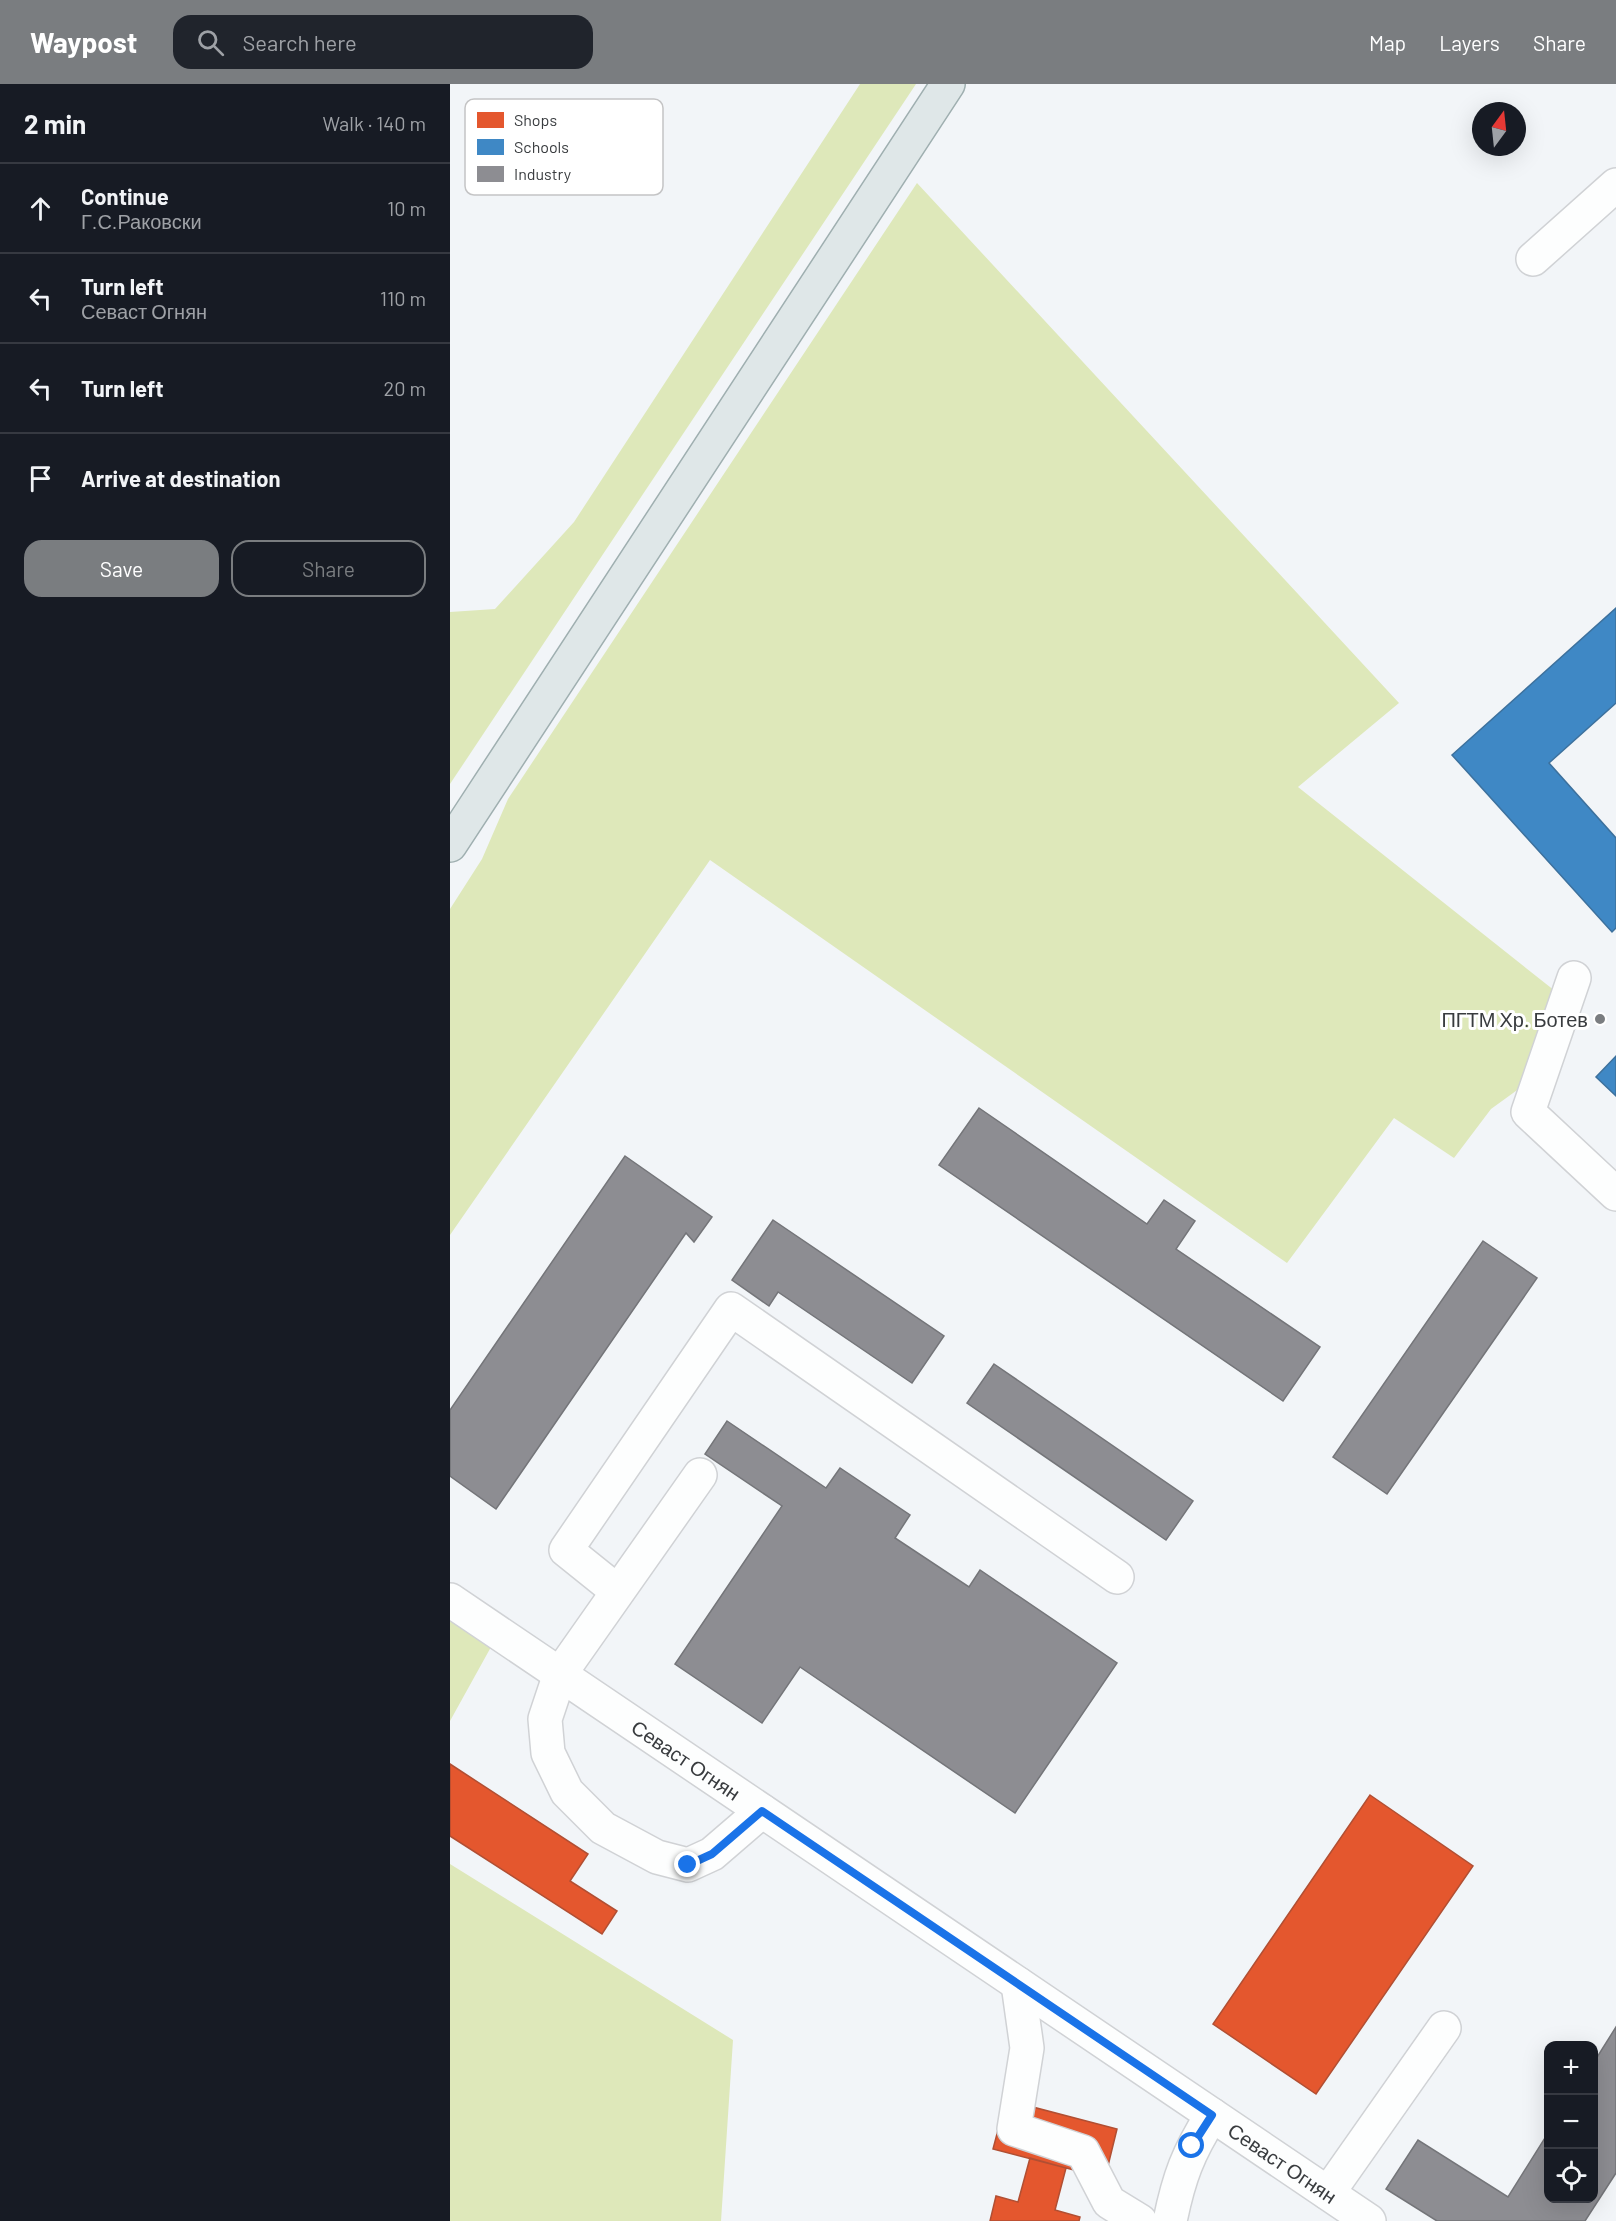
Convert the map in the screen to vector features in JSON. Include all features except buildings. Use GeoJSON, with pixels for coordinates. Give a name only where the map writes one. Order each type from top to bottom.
{"type":"FeatureCollection","features":[{"type":"Feature","properties":{"kind":"main road"},"geometry":{"type":"LineString","coordinates":[[450,845],[948,84]]}},
{"type":"Feature","properties":{"kind":"street"},"geometry":{"type":"LineString","coordinates":[[1533,259],[1616,185]]}},
{"type":"Feature","properties":{"kind":"street"},"geometry":{"type":"LineString","coordinates":[[1574,978],[1528,1112],[1616,1194]]}},
{"type":"Feature","properties":{"kind":"street"},"geometry":{"type":"LineString","coordinates":[[617,1591],[566,1550],[731,1309],[1117,1577]]}},
{"type":"Feature","properties":{"kind":"street"},"geometry":{"type":"LineString","coordinates":[[700,1475],[560,1674],[545,1719],[548,1753],[567,1792],[603,1828],[657,1857],[688,1865],[712,1854],[762,1811]]}},
{"type":"Feature","properties":{"kind":"street","name":"Севаст Огнян"},"geometry":{"type":"LineString","coordinates":[[450,1600],[1369,2221]]}},
{"type":"Feature","properties":{"kind":"street"},"geometry":{"type":"LineString","coordinates":[[1018,1984],[1027,2048],[1014,2129],[1083,2152],[1109,2202],[1140,2221]]}},
{"type":"Feature","properties":{"kind":"street"},"geometry":{"type":"LineString","coordinates":[[1328,2193],[1444,2028]]}},
{"type":"Feature","properties":{"kind":"street"},"geometry":{"type":"LineString","coordinates":[[1170,2221],[1178,2180],[1192,2146],[1212,2115]]}},
{"type":"Feature","properties":{"kind":"green space"},"geometry":{"type":"Polygon","coordinates":[[[860,84],[916,84],[450,784],[450,612],[495,609],[574,522],[860,84]]]}},
{"type":"Feature","properties":{"kind":"green space"},"geometry":{"type":"Polygon","coordinates":[[[917,183],[1399,703],[1298,787],[1555,991],[1520,1088],[1491,1109],[1454,1158],[1394,1118],[1287,1263],[710,860],[450,1235],[450,909],[482,859],[508,799],[917,183]]]}},
{"type":"Feature","properties":{"kind":"green space"},"geometry":{"type":"Polygon","coordinates":[[[450,1620],[491,1647],[450,1721],[450,1620]]]}},
{"type":"Feature","properties":{"kind":"green space"},"geometry":{"type":"Polygon","coordinates":[[[450,1864],[733,2040],[721,2221],[450,2221],[450,1864]]]}},
{"type":"Feature","properties":{"kind":"place","name":"ПГТМ Хр. Ботев"},"geometry":{"type":"Point","coordinates":[1600,1019]}},
{"type":"Feature","properties":{"kind":"route"},"geometry":{"type":"LineString","coordinates":[[688,1865],[712,1854],[762,1811],[1212,2115],[1192,2146]]}}]}
